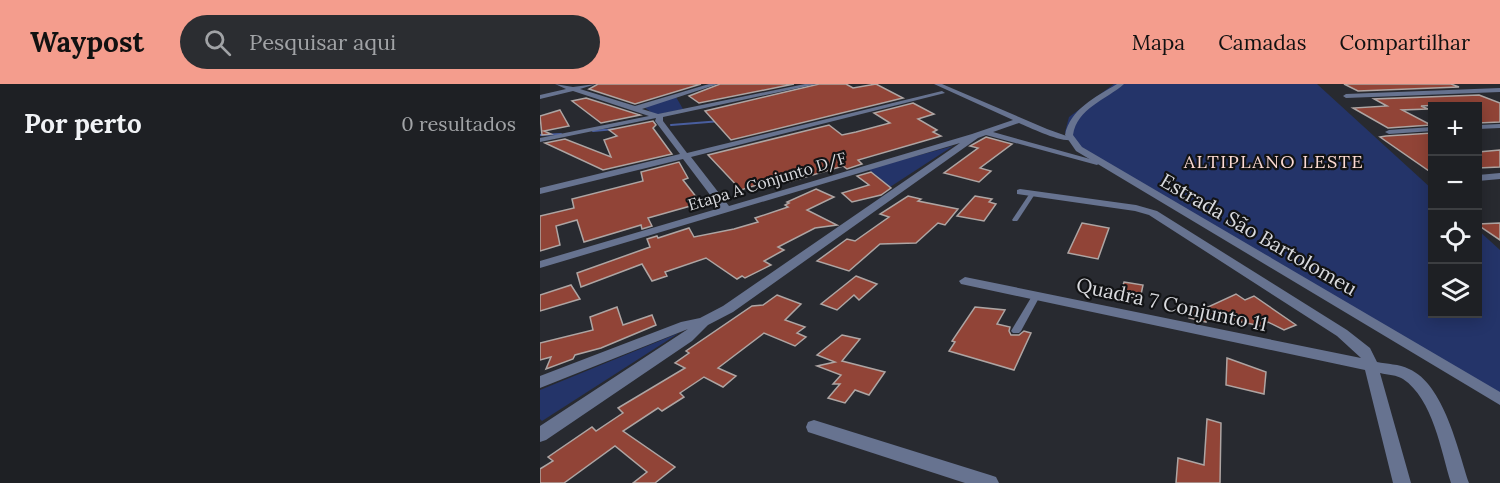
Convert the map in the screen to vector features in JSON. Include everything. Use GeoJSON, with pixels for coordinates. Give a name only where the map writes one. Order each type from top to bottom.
{"type":"FeatureCollection","features":[{"type":"Feature","properties":{"kind":"street"},"geometry":{"type":"LineString","coordinates":[[558,84],[628,108],[646,118]]}},
{"type":"Feature","properties":{"kind":"street"},"geometry":{"type":"LineString","coordinates":[[540,97],[593,84]]}},
{"type":"Feature","properties":{"kind":"street"},"geometry":{"type":"LineString","coordinates":[[628,108],[715,84]]}},
{"type":"Feature","properties":{"kind":"street"},"geometry":{"type":"LineString","coordinates":[[540,140],[646,118],[659,118],[814,84]]}},
{"type":"Feature","properties":{"kind":"street"},"geometry":{"type":"LineString","coordinates":[[937,84],[1071,139],[1070,128],[1077,116],[1120,84]]}},
{"type":"Feature","properties":{"kind":"street"},"geometry":{"type":"LineString","coordinates":[[1346,96],[1500,90]]}},
{"type":"Feature","properties":{"kind":"street"},"geometry":{"type":"LineString","coordinates":[[540,188],[942,93]]}},
{"type":"Feature","properties":{"kind":"street"},"geometry":{"type":"LineString","coordinates":[[678,95],[692,110]]}},
{"type":"Feature","properties":{"kind":"street"},"geometry":{"type":"LineString","coordinates":[[638,107],[659,118],[726,209]]}},
{"type":"Feature","properties":{"kind":"street","name":"Etapa A Conjunto D/F"},"geometry":{"type":"LineString","coordinates":[[540,265],[980,134],[1020,120]]}},
{"type":"Feature","properties":{"kind":"street"},"geometry":{"type":"LineString","coordinates":[[1482,127],[1500,126]]}},
{"type":"Feature","properties":{"kind":"street"},"geometry":{"type":"LineString","coordinates":[[999,127],[1078,148]]}},
{"type":"Feature","properties":{"kind":"street"},"geometry":{"type":"LineString","coordinates":[[1389,132],[1428,129]]}},
{"type":"Feature","properties":{"kind":"street"},"geometry":{"type":"LineString","coordinates":[[540,435],[687,338],[703,322],[737,302],[980,134],[1037,145],[1097,162]]}},
{"type":"Feature","properties":{"kind":"street"},"geometry":{"type":"LineString","coordinates":[[1037,145],[1047,139]]}},
{"type":"Feature","properties":{"kind":"street","name":"Estrada São Bartolomeu"},"geometry":{"type":"LineString","coordinates":[[1071,139],[1078,148],[1097,162],[1500,399]]}},
{"type":"Feature","properties":{"kind":"street"},"geometry":{"type":"LineString","coordinates":[[1066,153],[1078,148]]}},
{"type":"Feature","properties":{"kind":"street"},"geometry":{"type":"LineString","coordinates":[[1482,178],[1500,176]]}},
{"type":"Feature","properties":{"kind":"street"},"geometry":{"type":"LineString","coordinates":[[1026,193],[1136,208],[1153,213],[1342,333],[1365,352],[1371,365],[1402,483]]}},
{"type":"Feature","properties":{"kind":"street","name":"Quadra 7 Conjunto 11"},"geometry":{"type":"LineString","coordinates":[[965,281],[1405,373],[1425,390],[1439,418],[1460,483]]}},
{"type":"Feature","properties":{"kind":"street"},"geometry":{"type":"LineString","coordinates":[[540,382],[686,325],[703,322]]}},
{"type":"Feature","properties":{"kind":"street"},"geometry":{"type":"LineString","coordinates":[[814,427],[970,480],[990,483]]}},
{"type":"Feature","properties":{"kind":"lane"},"geometry":{"type":"LineString","coordinates":[[1015,220],[1026,193]]}},
{"type":"Feature","properties":{"kind":"lane"},"geometry":{"type":"LineString","coordinates":[[1016,331],[1036,296]]}},
{"type":"Feature","properties":{"kind":"shaded area"},"geometry":{"type":"Polygon","coordinates":[[[1114,84],[1317,84],[1428,185],[1428,318],[1482,318],[1482,234],[1500,250],[1500,401],[1078,150],[1065,132],[1069,117],[1114,84]]]}},
{"type":"Feature","properties":{"kind":"shaded area"},"geometry":{"type":"Polygon","coordinates":[[[676,97],[683,109],[655,115],[644,107],[676,97]]]}},
{"type":"Feature","properties":{"kind":"shaded area"},"geometry":{"type":"Polygon","coordinates":[[[953,146],[890,187],[868,169],[953,146]]]}},
{"type":"Feature","properties":{"kind":"shaded area"},"geometry":{"type":"Polygon","coordinates":[[[679,333],[542,421],[540,419],[540,390],[679,333]]]}},
{"type":"Feature","properties":{"kind":"building"},"geometry":{"type":"Polygon","coordinates":[[[598,84],[701,84],[635,104],[589,89],[598,84]]]}},
{"type":"Feature","properties":{"kind":"building"},"geometry":{"type":"Polygon","coordinates":[[[720,84],[794,84],[699,103],[689,96],[720,84]]]}},
{"type":"Feature","properties":{"kind":"building"},"geometry":{"type":"Polygon","coordinates":[[[819,84],[846,84],[853,88],[876,84],[903,98],[731,140],[705,111],[819,84]]]}},
{"type":"Feature","properties":{"kind":"building"},"geometry":{"type":"Polygon","coordinates":[[[1344,84],[1451,84],[1459,87],[1358,91],[1344,84]]]}},
{"type":"Feature","properties":{"kind":"building"},"geometry":{"type":"Polygon","coordinates":[[[1479,95],[1500,103],[1500,122],[1482,123],[1482,102],[1428,102],[1428,106],[1421,106],[1428,109],[1402,110],[1428,125],[1388,128],[1353,108],[1387,106],[1374,99],[1479,95]]]}},
{"type":"Feature","properties":{"kind":"building"},"geometry":{"type":"Polygon","coordinates":[[[586,98],[640,115],[601,123],[572,101],[586,98]]]}},
{"type":"Feature","properties":{"kind":"building"},"geometry":{"type":"Polygon","coordinates":[[[913,103],[934,114],[918,119],[937,130],[933,132],[941,136],[858,160],[862,164],[847,169],[843,166],[789,182],[786,179],[773,180],[741,190],[708,155],[829,125],[842,135],[856,132],[890,123],[874,113],[913,103]]]}},
{"type":"Feature","properties":{"kind":"building"},"geometry":{"type":"Polygon","coordinates":[[[560,110],[569,126],[544,131],[551,134],[542,135],[540,116],[560,110]]]}},
{"type":"Feature","properties":{"kind":"building"},"geometry":{"type":"Polygon","coordinates":[[[653,121],[656,125],[653,128],[672,154],[603,170],[545,143],[565,139],[611,157],[604,140],[617,136],[609,130],[653,121]]]}},
{"type":"Feature","properties":{"kind":"building"},"geometry":{"type":"Polygon","coordinates":[[[1428,133],[1428,170],[1380,137],[1428,133]]]}},
{"type":"Feature","properties":{"kind":"building"},"geometry":{"type":"Polygon","coordinates":[[[986,137],[1012,144],[980,168],[991,171],[979,182],[944,173],[978,148],[970,146],[986,137]]]}},
{"type":"Feature","properties":{"kind":"building"},"geometry":{"type":"Polygon","coordinates":[[[1500,150],[1500,167],[1482,168],[1482,152],[1500,150]]]}},
{"type":"Feature","properties":{"kind":"building"},"geometry":{"type":"Polygon","coordinates":[[[679,162],[688,178],[683,180],[701,203],[648,218],[652,226],[642,229],[641,225],[584,242],[577,220],[556,226],[560,245],[540,251],[540,216],[574,208],[572,199],[643,181],[641,172],[679,162]]]}},
{"type":"Feature","properties":{"kind":"building"},"geometry":{"type":"Polygon","coordinates":[[[871,172],[891,188],[881,195],[852,202],[842,193],[869,185],[857,176],[871,172]]]}},
{"type":"Feature","properties":{"kind":"building"},"geometry":{"type":"Polygon","coordinates":[[[816,189],[834,197],[807,210],[837,225],[815,228],[778,247],[784,250],[764,261],[771,265],[745,278],[742,276],[737,279],[706,258],[665,272],[667,276],[652,281],[642,264],[581,287],[577,273],[650,247],[647,239],[657,236],[658,238],[689,228],[694,237],[758,222],[755,218],[788,207],[785,205],[789,203],[787,202],[816,189]]]}},
{"type":"Feature","properties":{"kind":"building"},"geometry":{"type":"Polygon","coordinates":[[[908,196],[921,199],[918,201],[958,209],[945,225],[938,223],[916,243],[880,244],[849,271],[817,261],[847,239],[855,241],[889,217],[880,214],[908,196]]]}},
{"type":"Feature","properties":{"kind":"building"},"geometry":{"type":"Polygon","coordinates":[[[975,196],[992,199],[989,202],[996,204],[984,221],[957,216],[975,196]]]}},
{"type":"Feature","properties":{"kind":"building"},"geometry":{"type":"Polygon","coordinates":[[[1082,223],[1109,228],[1098,259],[1068,253],[1082,223]]]}},
{"type":"Feature","properties":{"kind":"building"},"geometry":{"type":"Polygon","coordinates":[[[1500,223],[1500,240],[1482,228],[1482,224],[1500,223]]]}},
{"type":"Feature","properties":{"kind":"building"},"geometry":{"type":"Polygon","coordinates":[[[856,276],[877,284],[859,300],[854,295],[837,310],[821,304],[856,276]]]}},
{"type":"Feature","properties":{"kind":"building"},"geometry":{"type":"Polygon","coordinates":[[[1124,282],[1143,285],[1140,299],[1120,295],[1124,282]]]}},
{"type":"Feature","properties":{"kind":"building"},"geometry":{"type":"Polygon","coordinates":[[[571,285],[580,299],[540,311],[540,295],[571,285]]]}},
{"type":"Feature","properties":{"kind":"building"},"geometry":{"type":"Polygon","coordinates":[[[1236,294],[1245,300],[1254,296],[1296,325],[1284,330],[1268,322],[1261,326],[1207,315],[1206,322],[1189,318],[1190,305],[1206,308],[1236,294]]]}},
{"type":"Feature","properties":{"kind":"building"},"geometry":{"type":"Polygon","coordinates":[[[777,295],[801,304],[785,320],[805,327],[797,333],[806,337],[795,346],[764,333],[718,368],[736,376],[723,387],[704,377],[680,393],[684,397],[662,411],[658,408],[623,431],[675,467],[655,483],[633,483],[647,472],[615,446],[564,483],[540,483],[540,469],[553,461],[548,457],[592,427],[596,431],[623,413],[618,408],[685,368],[675,363],[689,353],[686,351],[752,306],[763,305],[777,295]]]}},
{"type":"Feature","properties":{"kind":"building"},"geometry":{"type":"Polygon","coordinates":[[[617,307],[623,325],[652,315],[656,325],[601,348],[575,355],[573,359],[546,369],[551,357],[540,360],[540,343],[593,330],[590,317],[617,307]]]}},
{"type":"Feature","properties":{"kind":"building"},"geometry":{"type":"Polygon","coordinates":[[[975,307],[1005,310],[997,324],[1010,327],[1011,335],[1019,335],[1024,331],[1031,333],[1014,370],[949,351],[955,342],[952,341],[975,307]]]}},
{"type":"Feature","properties":{"kind":"building"},"geometry":{"type":"Polygon","coordinates":[[[842,335],[860,339],[842,361],[885,372],[869,395],[855,390],[845,403],[828,398],[840,384],[833,384],[841,375],[817,366],[835,362],[817,355],[842,335]]]}},
{"type":"Feature","properties":{"kind":"building"},"geometry":{"type":"Polygon","coordinates":[[[1227,358],[1266,372],[1264,394],[1226,385],[1227,358]]]}},
{"type":"Feature","properties":{"kind":"building"},"geometry":{"type":"Polygon","coordinates":[[[1207,419],[1221,423],[1220,483],[1176,483],[1178,458],[1204,465],[1207,419]]]}},
{"type":"Feature","properties":{"kind":"waterway"},"geometry":{"type":"LineString","coordinates":[[671,125],[721,121]]}},
{"type":"Feature","properties":{"kind":"waterway"},"geometry":{"type":"LineString","coordinates":[[593,131],[615,129]]}},
{"type":"Feature","properties":{"kind":"waterway"},"geometry":{"type":"LineString","coordinates":[[540,135],[561,134]]}},
{"type":"Feature","properties":{"kind":"district","name":"ALTIPLANO LESTE"},"geometry":{"type":"Point","coordinates":[1274,161]}}]}
